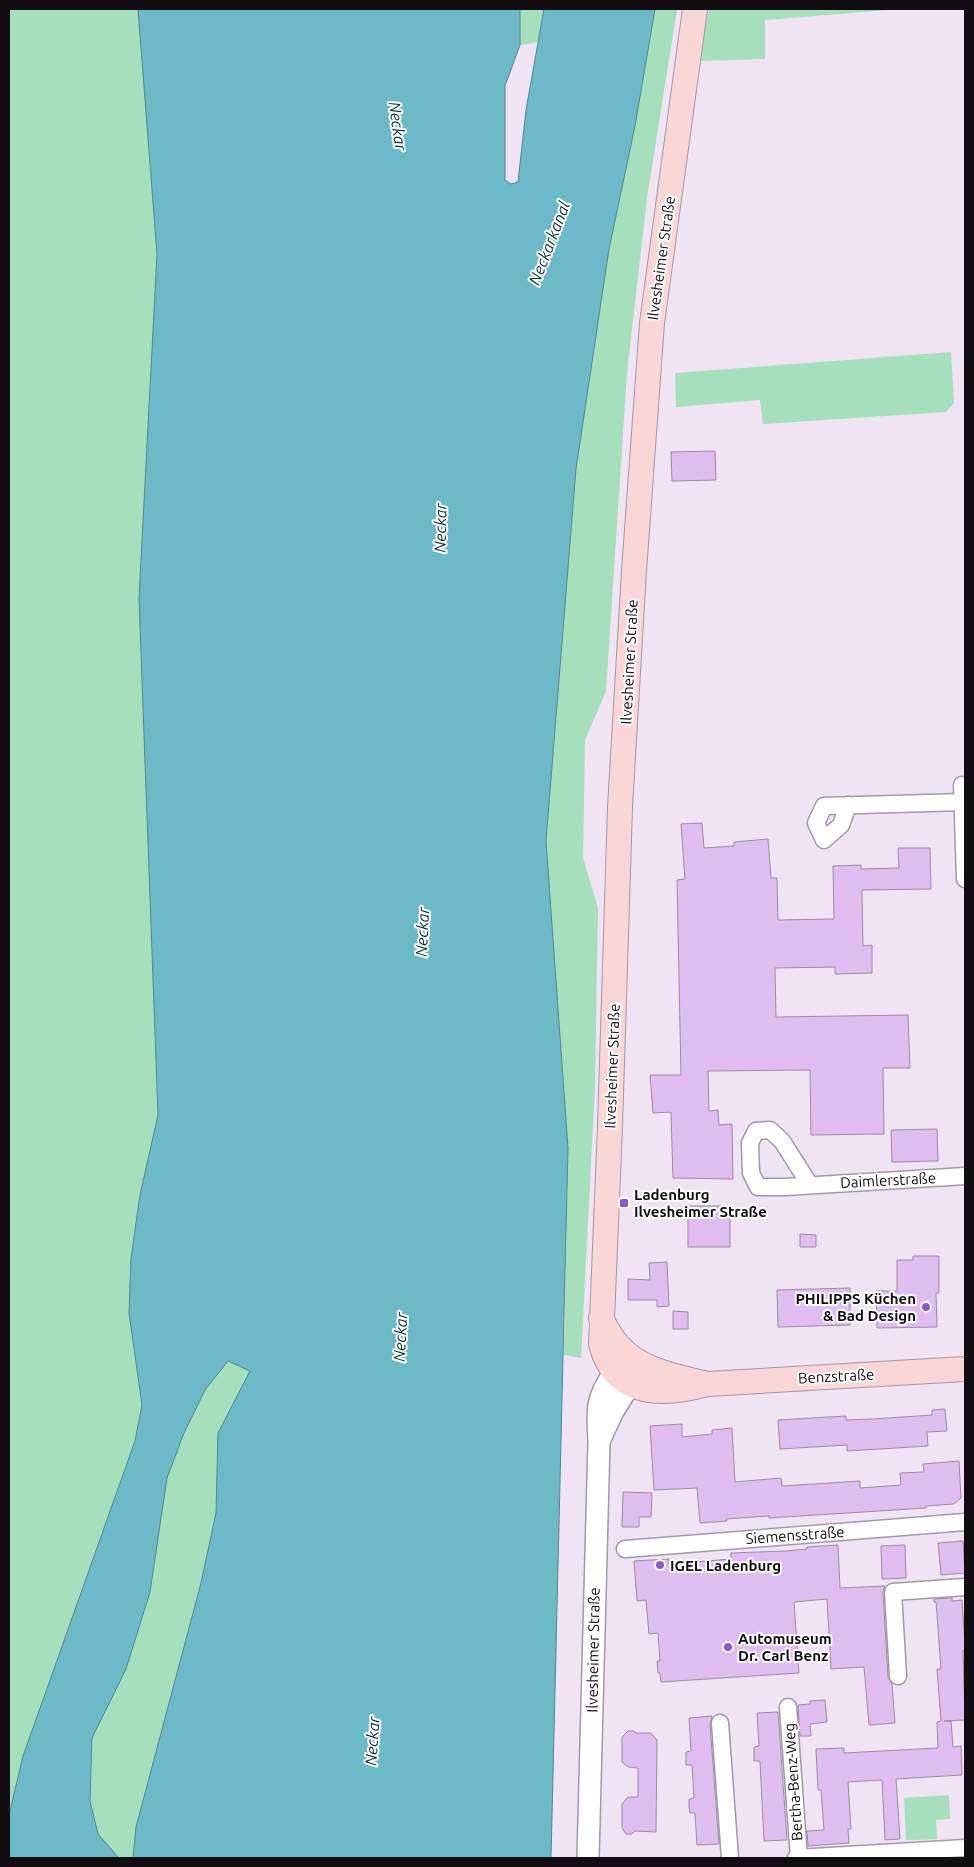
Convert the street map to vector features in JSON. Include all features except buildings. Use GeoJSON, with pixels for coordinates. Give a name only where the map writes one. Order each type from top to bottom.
{"type":"FeatureCollection","features":[{"type":"Feature","properties":{"kind":"main road","name":"Ilvesheimer Straße"},"geometry":{"type":"LineString","coordinates":[[601,1318],[610,1126],[620,807],[634,571],[652,323],[695,9]]}},
{"type":"Feature","properties":{"kind":"main road","name":"Benzstraße"},"geometry":{"type":"LineString","coordinates":[[601,1318],[618,1346],[635,1359],[668,1374],[707,1384]]}},
{"type":"Feature","properties":{"kind":"main road"},"geometry":{"type":"LineString","coordinates":[[601,1318],[603,1353],[622,1378]]}},
{"type":"Feature","properties":{"kind":"main road","name":"Ilvesheimer Straße"},"geometry":{"type":"LineString","coordinates":[[622,1378],[635,1359]]}},
{"type":"Feature","properties":{"kind":"main road","name":"Benzstraße"},"geometry":{"type":"LineString","coordinates":[[622,1378],[648,1390],[666,1392],[707,1384],[965,1369]]}},
{"type":"Feature","properties":{"kind":"street"},"geometry":{"type":"LineString","coordinates":[[962,785],[965,880]]}},
{"type":"Feature","properties":{"kind":"street"},"geometry":{"type":"LineString","coordinates":[[848,805],[964,802]]}},
{"type":"Feature","properties":{"kind":"street","name":"Daimlerstraße"},"geometry":{"type":"LineString","coordinates":[[810,1185],[965,1176]]}},
{"type":"Feature","properties":{"kind":"street","name":"Ilvesheimer Straße"},"geometry":{"type":"LineString","coordinates":[[588,1858],[599,1441],[613,1411],[622,1378]]}},
{"type":"Feature","properties":{"kind":"street","name":"Siemensstraße"},"geometry":{"type":"LineString","coordinates":[[625,1548],[965,1522]]}},
{"type":"Feature","properties":{"kind":"street"},"geometry":{"type":"LineString","coordinates":[[898,1676],[893,1592],[965,1587]]}},
{"type":"Feature","properties":{"kind":"street","name":"Bertha-Benz-Weg"},"geometry":{"type":"LineString","coordinates":[[788,1707],[798,1858]]}},
{"type":"Feature","properties":{"kind":"street"},"geometry":{"type":"LineString","coordinates":[[720,1723],[730,1858]]}},
{"type":"Feature","properties":{"kind":"street"},"geometry":{"type":"LineString","coordinates":[[798,1858],[959,1852]]}},
{"type":"Feature","properties":{"kind":"green space"},"geometry":{"type":"Polygon","coordinates":[[[9,9],[342,9],[441,1858],[9,1858],[9,9]]]}},
{"type":"Feature","properties":{"kind":"green space"},"geometry":{"type":"Polygon","coordinates":[[[520,9],[544,9],[538,42],[520,45],[520,9]]]}},
{"type":"Feature","properties":{"kind":"green space"},"geometry":{"type":"Polygon","coordinates":[[[655,9],[677,9],[647,198],[627,373],[606,691],[585,740],[583,858],[598,908],[595,1086],[581,1358],[564,1355],[568,1148],[546,841],[576,469],[609,249],[635,126],[655,9]]]}},
{"type":"Feature","properties":{"kind":"green space"},"geometry":{"type":"Polygon","coordinates":[[[709,9],[901,9],[765,20],[765,59],[698,61],[709,9]]]}},
{"type":"Feature","properties":{"kind":"green space"},"geometry":{"type":"Polygon","coordinates":[[[951,352],[954,403],[946,412],[763,424],[760,400],[676,407],[675,373],[951,352]]]}},
{"type":"Feature","properties":{"kind":"green space"},"geometry":{"type":"Polygon","coordinates":[[[949,1795],[950,1819],[936,1820],[937,1839],[906,1840],[904,1798],[949,1795]]]}},
{"type":"Feature","properties":{"kind":"water"},"geometry":{"type":"Polygon","coordinates":[[[138,9],[520,9],[520,45],[505,86],[505,180],[511,184],[518,182],[526,110],[544,9],[655,9],[635,126],[609,249],[576,469],[546,841],[568,1148],[551,1858],[133,1858],[136,1827],[201,1583],[216,1513],[218,1433],[250,1371],[228,1361],[205,1390],[184,1433],[167,1478],[150,1592],[126,1669],[92,1738],[90,1801],[98,1834],[119,1858],[9,1858],[9,1815],[23,1756],[135,1441],[142,1405],[129,1313],[131,1258],[140,1195],[158,1115],[139,598],[157,254],[138,9]]]}},
{"type":"Feature","properties":{"kind":"place","name":"Ladenburg Ilvesheimer Straße"},"geometry":{"type":"Point","coordinates":[624,1203]}},
{"type":"Feature","properties":{"kind":"place","name":"PHILIPPS Küchen & Bad Design"},"geometry":{"type":"Point","coordinates":[926,1307]}},
{"type":"Feature","properties":{"kind":"place","name":"IGEL Ladenburg"},"geometry":{"type":"Point","coordinates":[660,1565]}},
{"type":"Feature","properties":{"kind":"place","name":"Automuseum Dr. Carl Benz"},"geometry":{"type":"Point","coordinates":[728,1647]}},
{"type":"Feature","properties":{"kind":"water label","name":"Neckar"},"geometry":{"type":"Point","coordinates":[398,126]}},
{"type":"Feature","properties":{"kind":"water label","name":"Neckarkanal"},"geometry":{"type":"Point","coordinates":[549,243]}},
{"type":"Feature","properties":{"kind":"water label","name":"Neckar"},"geometry":{"type":"Point","coordinates":[440,528]}},
{"type":"Feature","properties":{"kind":"water label","name":"Neckar"},"geometry":{"type":"Point","coordinates":[422,932]}},
{"type":"Feature","properties":{"kind":"water label","name":"Neckar"},"geometry":{"type":"Point","coordinates":[400,1337]}},
{"type":"Feature","properties":{"kind":"water label","name":"Neckar"},"geometry":{"type":"Point","coordinates":[372,1741]}}]}
